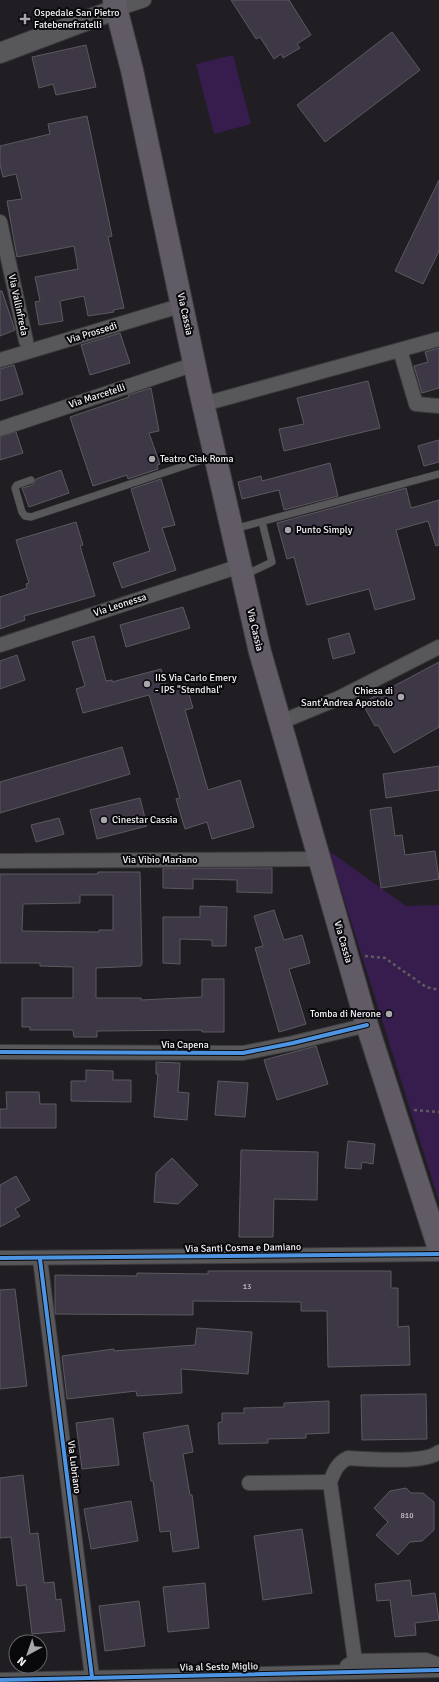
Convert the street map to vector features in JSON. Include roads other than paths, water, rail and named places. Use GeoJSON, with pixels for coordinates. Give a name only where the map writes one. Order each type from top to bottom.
{"type":"FeatureCollection","features":[{"type":"Feature","properties":{"kind":"main road","name":"Via Cassia"},"geometry":{"type":"LineString","coordinates":[[115,5],[132,70],[195,364],[260,652],[367,1025],[439,1249]]}},
{"type":"Feature","properties":{"kind":"street"},"geometry":{"type":"LineString","coordinates":[[0,53],[115,5],[144,0]]}},
{"type":"Feature","properties":{"kind":"street","name":"Via Vallinfreda"},"geometry":{"type":"LineString","coordinates":[[0,222],[26,342]]}},
{"type":"Feature","properties":{"kind":"street","name":"Via Prossedi"},"geometry":{"type":"LineString","coordinates":[[0,360],[183,305]]}},
{"type":"Feature","properties":{"kind":"street"},"geometry":{"type":"LineString","coordinates":[[204,404],[439,339]]}},
{"type":"Feature","properties":{"kind":"street"},"geometry":{"type":"LineString","coordinates":[[400,350],[416,404],[439,406]]}},
{"type":"Feature","properties":{"kind":"street","name":"Via Marcetelli"},"geometry":{"type":"LineString","coordinates":[[0,429],[195,364]]}},
{"type":"Feature","properties":{"kind":"street","name":"Via Leonessa"},"geometry":{"type":"LineString","coordinates":[[0,646],[241,571]]}},
{"type":"Feature","properties":{"kind":"street"},"geometry":{"type":"LineString","coordinates":[[280,722],[339,698],[439,647]]}},
{"type":"Feature","properties":{"kind":"street","name":"Via Vibio Mariano"},"geometry":{"type":"LineString","coordinates":[[0,861],[319,859]]}},
{"type":"Feature","properties":{"kind":"street","name":"Via Capena"},"geometry":{"type":"LineString","coordinates":[[0,1052],[243,1053],[293,1043],[367,1025]]}},
{"type":"Feature","properties":{"kind":"street","name":"Via Santi Cosma e Damiano"},"geometry":{"type":"LineString","coordinates":[[0,1258],[40,1259],[439,1254]]}},
{"type":"Feature","properties":{"kind":"street","name":"Via Lubriano"},"geometry":{"type":"LineString","coordinates":[[40,1259],[92,1677]]}},
{"type":"Feature","properties":{"kind":"street"},"geometry":{"type":"LineString","coordinates":[[355,1661],[330,1482],[337,1466],[341,1461],[348,1458],[416,1459],[429,1457],[439,1452]]}},
{"type":"Feature","properties":{"kind":"street"},"geometry":{"type":"LineString","coordinates":[[248,1483],[330,1482]]}},
{"type":"Feature","properties":{"kind":"street"},"geometry":{"type":"LineString","coordinates":[[337,1672],[355,1661],[426,1660],[439,1665]]}},
{"type":"Feature","properties":{"kind":"street","name":"Via al Sesto Miglio"},"geometry":{"type":"LineString","coordinates":[[0,1680],[92,1677],[167,1679],[337,1672],[439,1670]]}},
{"type":"Feature","properties":{"kind":"lane"},"geometry":{"type":"LineString","coordinates":[[31,480],[17,485],[15,488],[22,512],[25,516],[31,517],[216,456]]}},
{"type":"Feature","properties":{"kind":"lane"},"geometry":{"type":"LineString","coordinates":[[232,529],[439,474]]}},
{"type":"Feature","properties":{"kind":"lane"},"geometry":{"type":"LineString","coordinates":[[241,571],[272,562],[262,522]]}},
{"type":"Feature","properties":{"kind":"place","name":"Ospedale San Pietro Fatebenefratelli"},"geometry":{"type":"Point","coordinates":[25,19]}},
{"type":"Feature","properties":{"kind":"place","name":"Teatro Ciak Roma"},"geometry":{"type":"Point","coordinates":[152,459]}},
{"type":"Feature","properties":{"kind":"place","name":"Punto Simply"},"geometry":{"type":"Point","coordinates":[288,530]}},
{"type":"Feature","properties":{"kind":"place","name":"IIS Via Carlo Emery - IPS \"Stendhal\""},"geometry":{"type":"Point","coordinates":[147,684]}},
{"type":"Feature","properties":{"kind":"place","name":"Chiesa di Sant'Andrea Apostolo"},"geometry":{"type":"Point","coordinates":[401,697]}},
{"type":"Feature","properties":{"kind":"place","name":"Cinestar Cassia"},"geometry":{"type":"Point","coordinates":[104,820]}},
{"type":"Feature","properties":{"kind":"place","name":"Tomba di Nerone"},"geometry":{"type":"Point","coordinates":[389,1014]}}]}
